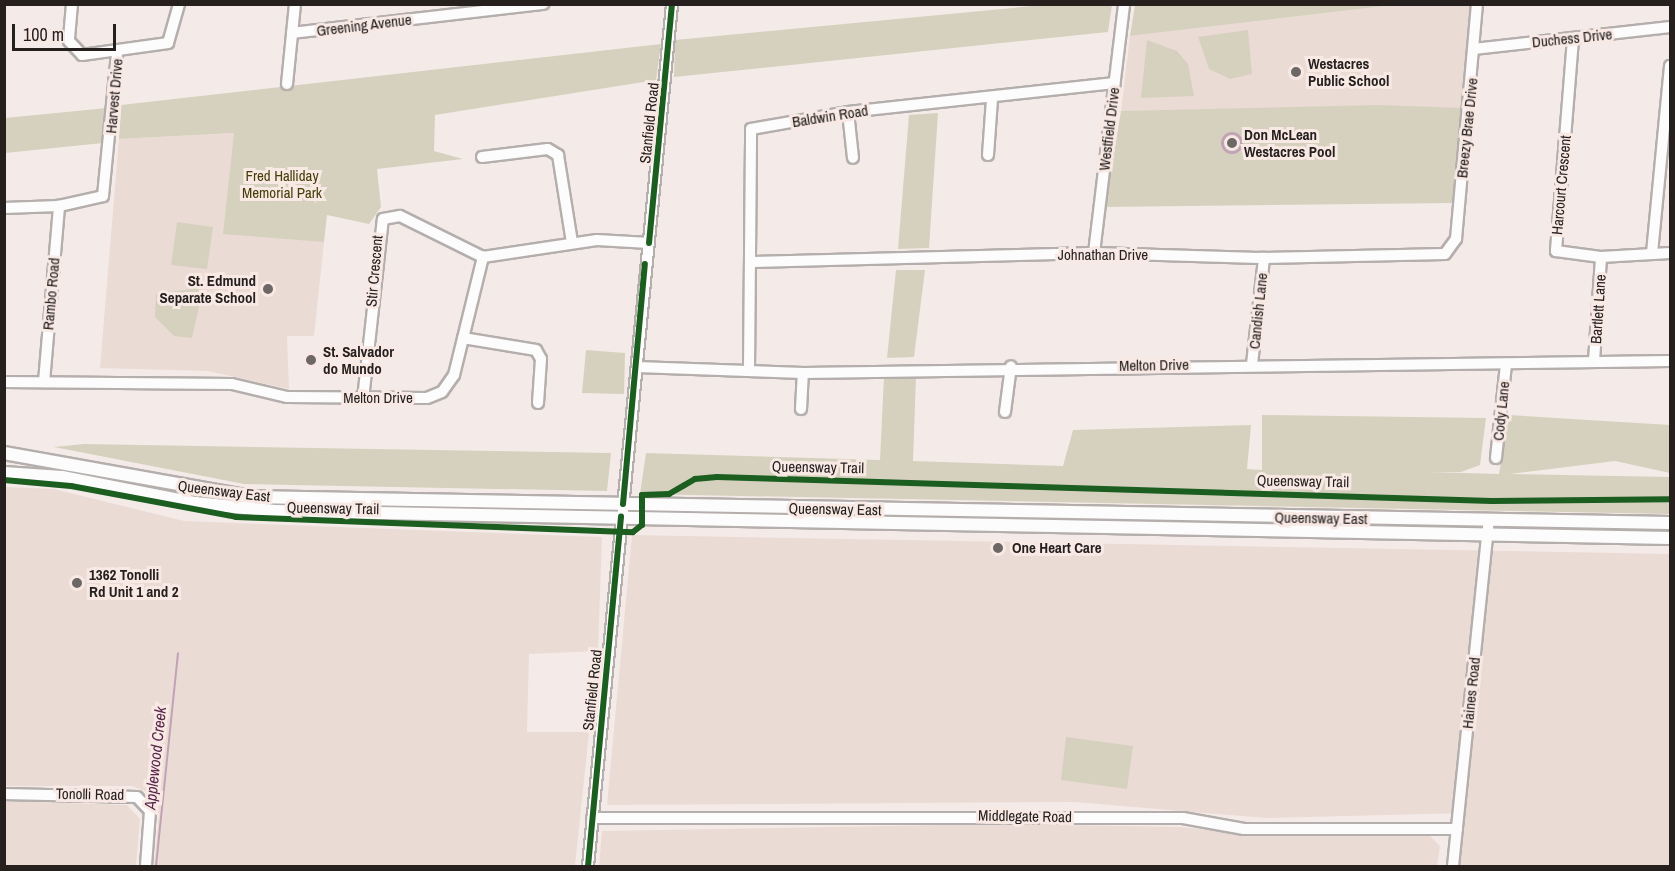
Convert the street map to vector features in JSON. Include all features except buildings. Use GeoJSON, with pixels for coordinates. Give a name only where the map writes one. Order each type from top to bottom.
{"type":"FeatureCollection","features":[{"type":"Feature","properties":{"kind":"main road","name":"Queensway East"},"geometry":{"type":"LineString","coordinates":[[4,453],[250,497],[622,511],[1671,538]]}},
{"type":"Feature","properties":{"kind":"main road","name":"Queensway East"},"geometry":{"type":"LineString","coordinates":[[4,473],[62,477],[242,509],[1671,523]]}},
{"type":"Feature","properties":{"kind":"street"},"geometry":{"type":"LineString","coordinates":[[72,4],[71,48],[82,55],[117,52]]}},
{"type":"Feature","properties":{"kind":"street","name":"Harvest Drive"},"geometry":{"type":"LineString","coordinates":[[58,206],[103,196],[117,52],[168,43],[179,4]]}},
{"type":"Feature","properties":{"kind":"street"},"geometry":{"type":"LineString","coordinates":[[287,84],[295,4]]}},
{"type":"Feature","properties":{"kind":"street","name":"Greening Avenue"},"geometry":{"type":"LineString","coordinates":[[292,33],[543,4]]}},
{"type":"Feature","properties":{"kind":"street","name":"Stanfield Road"},"geometry":{"type":"LineString","coordinates":[[588,867],[672,4]]}},
{"type":"Feature","properties":{"kind":"street","name":"Westfield Drive"},"geometry":{"type":"LineString","coordinates":[[1094,253],[1124,4]]}},
{"type":"Feature","properties":{"kind":"street","name":"Breezy Brae Drive"},"geometry":{"type":"LineString","coordinates":[[1451,251],[1477,4]]}},
{"type":"Feature","properties":{"kind":"street","name":"Duchess Drive"},"geometry":{"type":"LineString","coordinates":[[1474,49],[1671,27]]}},
{"type":"Feature","properties":{"kind":"street","name":"Harcourt Crescent"},"geometry":{"type":"LineString","coordinates":[[1573,39],[1556,251],[1601,257],[1671,253]]}},
{"type":"Feature","properties":{"kind":"street"},"geometry":{"type":"LineString","coordinates":[[1652,253],[1671,66]]}},
{"type":"Feature","properties":{"kind":"street","name":"Baldwin Road"},"geometry":{"type":"LineString","coordinates":[[749,370],[753,262],[752,129],[848,111],[992,99],[1114,83]]}},
{"type":"Feature","properties":{"kind":"street"},"geometry":{"type":"LineString","coordinates":[[988,155],[992,99]]}},
{"type":"Feature","properties":{"kind":"street"},"geometry":{"type":"LineString","coordinates":[[848,111],[853,158]]}},
{"type":"Feature","properties":{"kind":"street"},"geometry":{"type":"LineString","coordinates":[[482,157],[548,148],[558,155],[572,242]]}},
{"type":"Feature","properties":{"kind":"street"},"geometry":{"type":"LineString","coordinates":[[4,208],[58,206]]}},
{"type":"Feature","properties":{"kind":"street","name":"Rambo Road"},"geometry":{"type":"LineString","coordinates":[[44,382],[58,206]]}},
{"type":"Feature","properties":{"kind":"street","name":"Stir Crescent"},"geometry":{"type":"LineString","coordinates":[[363,399],[383,219],[400,216],[483,257]]}},
{"type":"Feature","properties":{"kind":"street"},"geometry":{"type":"LineString","coordinates":[[483,257],[572,242],[649,243]]}},
{"type":"Feature","properties":{"kind":"street","name":"Johnathan Drive"},"geometry":{"type":"LineString","coordinates":[[753,262],[1094,253],[1264,258],[1451,251]]}},
{"type":"Feature","properties":{"kind":"street","name":"Melton Drive"},"geometry":{"type":"LineString","coordinates":[[4,382],[232,384],[287,397],[427,398],[442,392],[454,375],[483,257]]}},
{"type":"Feature","properties":{"kind":"street","name":"Bartlett Lane"},"geometry":{"type":"LineString","coordinates":[[1594,361],[1601,257]]}},
{"type":"Feature","properties":{"kind":"street","name":"Candish Lane"},"geometry":{"type":"LineString","coordinates":[[1252,364],[1264,258]]}},
{"type":"Feature","properties":{"kind":"street"},"geometry":{"type":"LineString","coordinates":[[463,338],[536,350],[541,359],[538,403]]}},
{"type":"Feature","properties":{"kind":"street","name":"Melton Drive"},"geometry":{"type":"LineString","coordinates":[[637,367],[803,373],[1011,366],[1671,361]]}},
{"type":"Feature","properties":{"kind":"street","name":"Cody Lane"},"geometry":{"type":"LineString","coordinates":[[1496,458],[1506,364]]}},
{"type":"Feature","properties":{"kind":"street"},"geometry":{"type":"LineString","coordinates":[[1005,412],[1011,366]]}},
{"type":"Feature","properties":{"kind":"street"},"geometry":{"type":"LineString","coordinates":[[801,410],[803,373]]}},
{"type":"Feature","properties":{"kind":"street","name":"Haines Road"},"geometry":{"type":"LineString","coordinates":[[1453,867],[1490,520]]}},
{"type":"Feature","properties":{"kind":"street","name":"Tonolli Road"},"geometry":{"type":"LineString","coordinates":[[4,794],[137,797],[150,811],[146,867]]}},
{"type":"Feature","properties":{"kind":"street","name":"Middlegate Road"},"geometry":{"type":"LineString","coordinates":[[592,818],[1183,818],[1244,829],[1457,829]]}},
{"type":"Feature","properties":{"kind":"shaded area","name":"Westacres Public School"},"geometry":{"type":"Polygon","coordinates":[[[1393,5],[1470,5],[1463,108],[1121,111],[1130,36],[1393,5]]]}},
{"type":"Feature","properties":{"kind":"shaded area","name":"Don McLean Westacres Pool"},"geometry":{"type":"Polygon","coordinates":[[[1232,132],[1240,135],[1243,143],[1240,151],[1232,154],[1224,151],[1221,143],[1224,135],[1232,132]]]}},
{"type":"Feature","properties":{"kind":"shaded area"},"geometry":{"type":"Polygon","coordinates":[[[234,133],[300,238],[324,242],[314,336],[287,336],[289,389],[208,371],[100,368],[119,139],[234,133]]]}},
{"type":"Feature","properties":{"kind":"shaded area"},"geometry":{"type":"Polygon","coordinates":[[[5,487],[54,489],[184,521],[602,537],[598,651],[529,654],[527,732],[589,732],[575,866],[154,866],[159,814],[148,792],[132,786],[5,786],[5,487]]]}},
{"type":"Feature","properties":{"kind":"shaded area"},"geometry":{"type":"Polygon","coordinates":[[[632,535],[1670,554],[1670,866],[1460,866],[1465,813],[1266,818],[1074,802],[607,805],[632,535]]]}},
{"type":"Feature","properties":{"kind":"shaded area"},"geometry":{"type":"Polygon","coordinates":[[[5,801],[127,805],[140,819],[136,866],[5,866],[5,801]]]}},
{"type":"Feature","properties":{"kind":"shaded area"},"geometry":{"type":"Polygon","coordinates":[[[999,824],[1180,827],[1256,835],[1429,835],[1440,846],[1437,866],[599,866],[602,831],[999,824]]]}},
{"type":"Feature","properties":{"kind":"green space"},"geometry":{"type":"Polygon","coordinates":[[[1054,4],[1112,5],[1108,32],[674,77],[675,40],[1054,4]]]}},
{"type":"Feature","properties":{"kind":"green space"},"geometry":{"type":"Polygon","coordinates":[[[1135,4],[1393,5],[1130,36],[1135,4]]]}},
{"type":"Feature","properties":{"kind":"green space"},"geometry":{"type":"Polygon","coordinates":[[[1248,30],[1252,74],[1230,79],[1209,69],[1198,37],[1248,30]]]}},
{"type":"Feature","properties":{"kind":"green space"},"geometry":{"type":"Polygon","coordinates":[[[1147,40],[1177,51],[1188,64],[1194,96],[1141,98],[1147,40]]]}},
{"type":"Feature","properties":{"kind":"green space","name":"Fred Halliday Memorial Park"},"geometry":{"type":"Polygon","coordinates":[[[661,44],[656,80],[435,115],[434,151],[463,159],[377,169],[381,207],[369,224],[327,215],[324,242],[223,234],[234,133],[119,139],[121,105],[661,44]]]}},
{"type":"Feature","properties":{"kind":"green space"},"geometry":{"type":"Polygon","coordinates":[[[1378,105],[1463,108],[1455,203],[1105,207],[1121,111],[1378,105]]]}},
{"type":"Feature","properties":{"kind":"green space"},"geometry":{"type":"Polygon","coordinates":[[[107,108],[103,143],[5,153],[5,118],[107,108]]]}},
{"type":"Feature","properties":{"kind":"green space"},"geometry":{"type":"Polygon","coordinates":[[[938,113],[929,248],[898,249],[909,115],[938,113]]]}},
{"type":"Feature","properties":{"kind":"green space"},"geometry":{"type":"Polygon","coordinates":[[[177,222],[213,227],[207,269],[171,265],[177,222]]]}},
{"type":"Feature","properties":{"kind":"green space"},"geometry":{"type":"Polygon","coordinates":[[[896,270],[925,270],[914,357],[887,358],[896,270]]]}},
{"type":"Feature","properties":{"kind":"green space"},"geometry":{"type":"Polygon","coordinates":[[[198,288],[202,294],[192,338],[174,336],[155,317],[156,294],[198,288]]]}},
{"type":"Feature","properties":{"kind":"green space"},"geometry":{"type":"Polygon","coordinates":[[[586,350],[625,353],[624,394],[582,393],[586,350]]]}},
{"type":"Feature","properties":{"kind":"green space"},"geometry":{"type":"Polygon","coordinates":[[[884,376],[916,377],[913,461],[1063,466],[1073,430],[1251,425],[1247,469],[1262,470],[1262,415],[1486,418],[1480,465],[1461,472],[1429,472],[1499,474],[1509,415],[1670,425],[1670,473],[1615,461],[1510,474],[1670,477],[1670,514],[640,494],[646,453],[880,460],[884,376]]]}},
{"type":"Feature","properties":{"kind":"green space"},"geometry":{"type":"Polygon","coordinates":[[[84,444],[611,453],[607,491],[244,484],[54,447],[84,444]]]}},
{"type":"Feature","properties":{"kind":"green space"},"geometry":{"type":"Polygon","coordinates":[[[1066,737],[1133,746],[1127,789],[1061,780],[1066,737]]]}},
{"type":"Feature","properties":{"kind":"waterway","name":"Applewood Creek"},"geometry":{"type":"LineString","coordinates":[[156,866],[178,653]]}},
{"type":"Feature","properties":{"kind":"cycle path"},"geometry":{"type":"LineString","coordinates":[[649,243],[672,4]]}},
{"type":"Feature","properties":{"kind":"cycle path"},"geometry":{"type":"LineString","coordinates":[[623,504],[645,264]]}},
{"type":"Feature","properties":{"kind":"cycle path","name":"Queensway Trail"},"geometry":{"type":"LineString","coordinates":[[4,480],[71,486],[236,517],[633,532],[642,525],[642,495],[669,494],[695,479],[717,477],[1492,501],[1670,499]]}},
{"type":"Feature","properties":{"kind":"cycle path"},"geometry":{"type":"LineString","coordinates":[[588,866],[621,517]]}},
{"type":"Feature","properties":{"kind":"place","name":"Westacres Public School"},"geometry":{"type":"Point","coordinates":[1296,72]}},
{"type":"Feature","properties":{"kind":"place","name":"Don McLean Westacres Pool"},"geometry":{"type":"Point","coordinates":[1232,143]}},
{"type":"Feature","properties":{"kind":"place","name":"St. Edmund Separate School"},"geometry":{"type":"Point","coordinates":[268,289]}},
{"type":"Feature","properties":{"kind":"place","name":"St. Salvador do Mundo"},"geometry":{"type":"Point","coordinates":[311,360]}},
{"type":"Feature","properties":{"kind":"place","name":"One Heart Care"},"geometry":{"type":"Point","coordinates":[998,548]}},
{"type":"Feature","properties":{"kind":"place","name":"1362 Tonolli Rd Unit 1 and 2"},"geometry":{"type":"Point","coordinates":[77,583]}}]}
